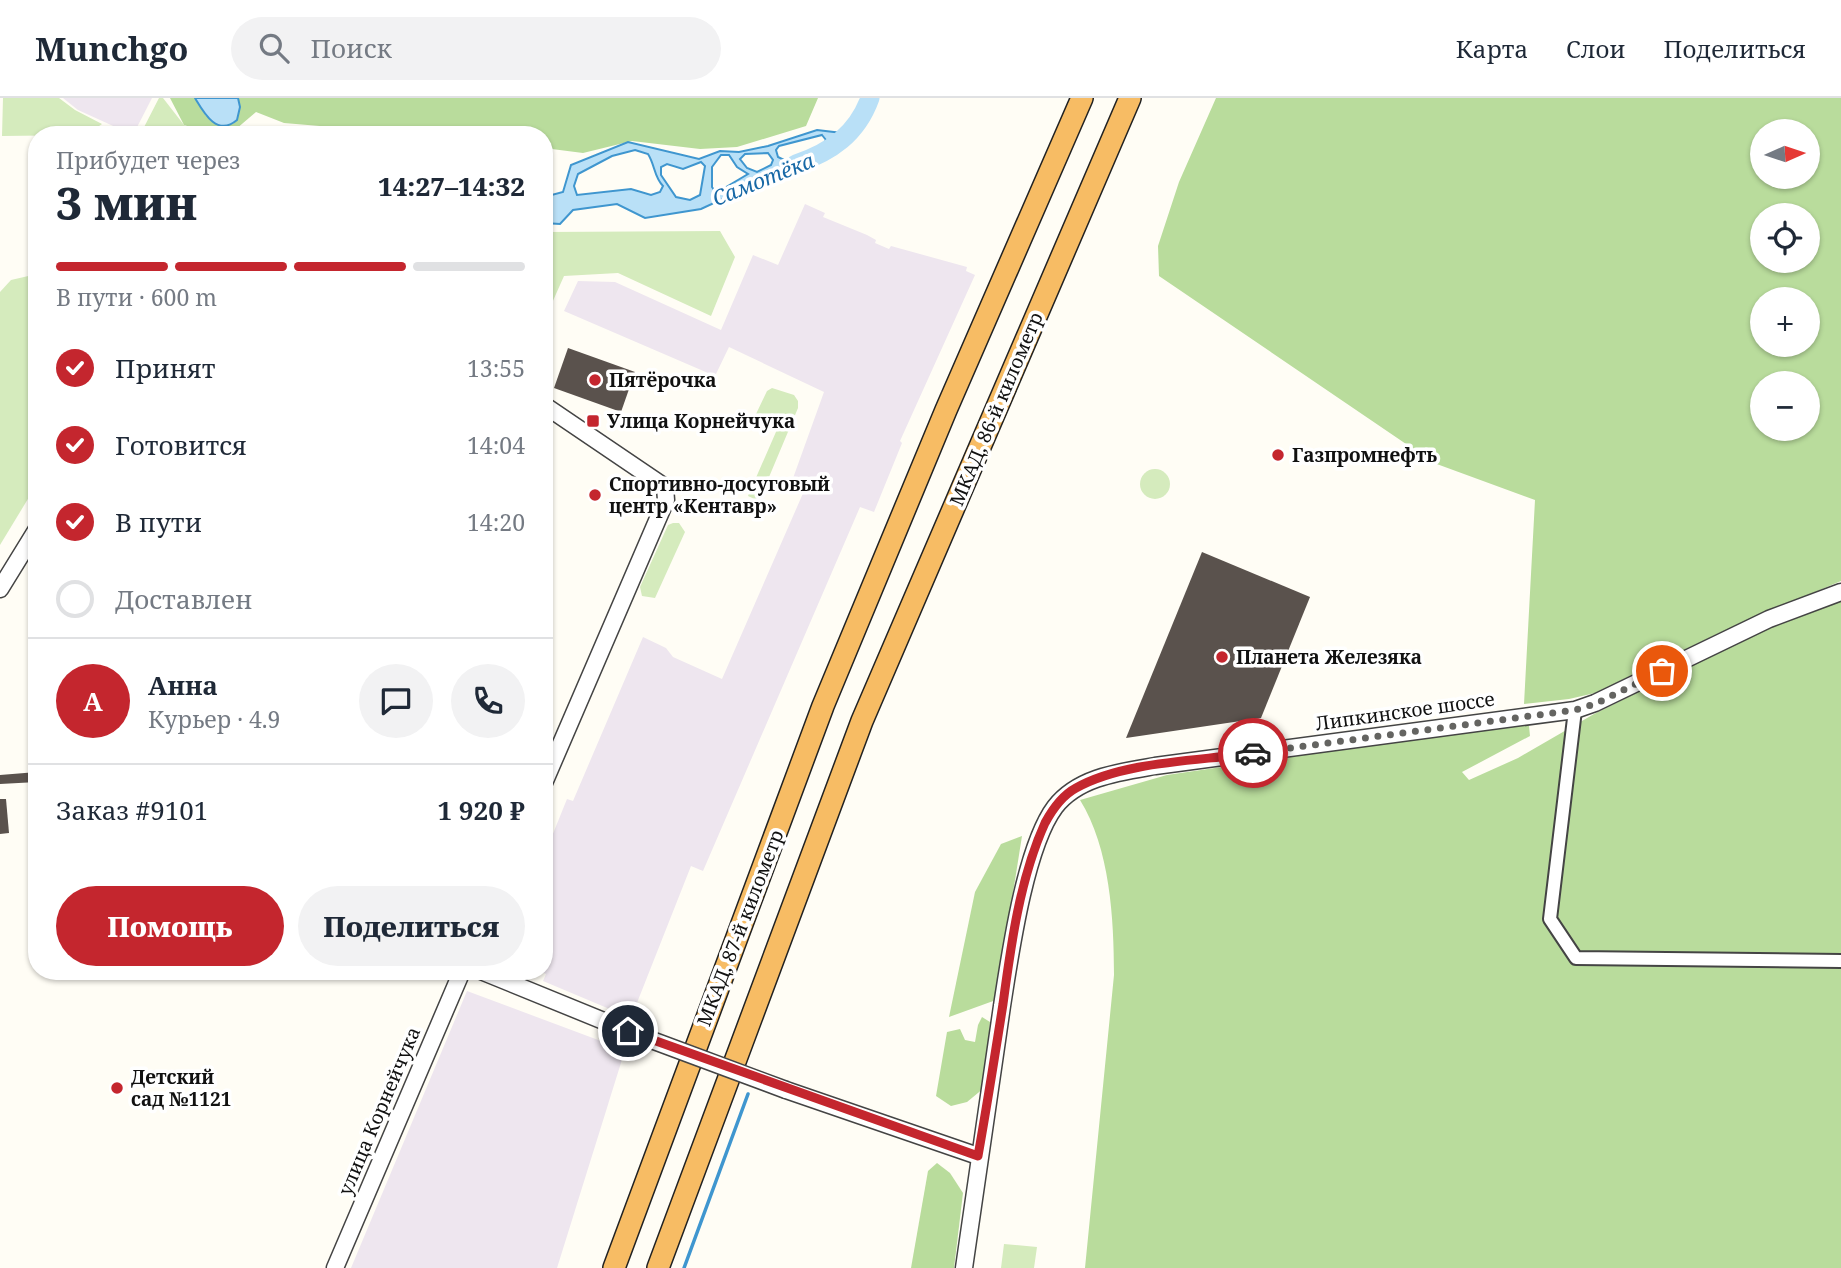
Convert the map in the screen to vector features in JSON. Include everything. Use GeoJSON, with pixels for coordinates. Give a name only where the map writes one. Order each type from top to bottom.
{"type":"FeatureCollection","features":[{"type":"Feature","properties":{"kind":"highway","name":"МКАД, 87-й километр"},"geometry":{"type":"LineString","coordinates":[[614,1268],[823,706],[946,410],[1082,98]]}},
{"type":"Feature","properties":{"kind":"highway","name":"МКАД, 86-й километр"},"geometry":{"type":"LineString","coordinates":[[862,721],[1130,98]]}},
{"type":"Feature","properties":{"kind":"highway","name":"МКАД, 87-й километр"},"geometry":{"type":"LineString","coordinates":[[658,1268],[862,721]]}},
{"type":"Feature","properties":{"kind":"street"},"geometry":{"type":"LineString","coordinates":[[553,411],[665,486],[666,500],[553,762]]}},
{"type":"Feature","properties":{"kind":"street"},"geometry":{"type":"LineString","coordinates":[[0,589],[28,544]]}},
{"type":"Feature","properties":{"kind":"street","name":"Липкинское шоссе"},"geometry":{"type":"LineString","coordinates":[[964,1268],[978,1156],[1019,910],[1046,820],[1069,792],[1099,778],[1155,766],[1575,710],[1595,704],[1769,619],[1841,592]]}},
{"type":"Feature","properties":{"kind":"street"},"geometry":{"type":"LineString","coordinates":[[1575,710],[1550,919],[1576,958],[1841,961]]}},
{"type":"Feature","properties":{"kind":"street","name":"улица Корнейчука"},"geometry":{"type":"LineString","coordinates":[[335,1268],[458,980]]}},
{"type":"Feature","properties":{"kind":"street"},"geometry":{"type":"LineString","coordinates":[[503,980],[638,1035],[786,1090],[978,1156]]}},
{"type":"Feature","properties":{"kind":"shaded area"},"geometry":{"type":"Polygon","coordinates":[[[63,98],[152,98],[138,126],[113,126],[78,110],[63,98]]]}},
{"type":"Feature","properties":{"kind":"shaded area"},"geometry":{"type":"Polygon","coordinates":[[[805,204],[825,213],[823,217],[867,235],[876,240],[875,243],[889,249],[891,246],[967,267],[966,271],[975,275],[900,441],[902,443],[874,512],[860,507],[703,871],[691,866],[631,1018],[543,981],[553,980],[553,834],[567,799],[573,801],[643,637],[666,648],[673,657],[722,679],[804,491],[805,485],[792,481],[824,392],[729,347],[715,376],[564,311],[578,281],[615,282],[721,330],[753,255],[778,265],[805,204]]]}},
{"type":"Feature","properties":{"kind":"shaded area"},"geometry":{"type":"Polygon","coordinates":[[[467,991],[625,1050],[557,1268],[351,1268],[467,991]]]}},
{"type":"Feature","properties":{"kind":"green space"},"geometry":{"type":"Polygon","coordinates":[[[3,98],[59,98],[102,124],[28,126],[28,136],[2,136],[3,98]]]}},
{"type":"Feature","properties":{"kind":"green space"},"geometry":{"type":"Polygon","coordinates":[[[159,98],[163,98],[186,126],[145,126],[159,98]]]}},
{"type":"Feature","properties":{"kind":"green space"},"geometry":{"type":"Polygon","coordinates":[[[170,98],[195,98],[206,116],[233,124],[240,107],[238,98],[818,98],[806,126],[737,147],[700,149],[632,141],[583,153],[553,149],[553,126],[320,126],[284,123],[256,112],[240,126],[184,125],[170,98]]]}},
{"type":"Feature","properties":{"kind":"green space"},"geometry":{"type":"Polygon","coordinates":[[[1216,98],[1841,98],[1841,581],[1719,633],[1595,693],[1524,704],[1535,500],[1434,463],[1159,276],[1158,246],[1179,182],[1216,98]]]}},
{"type":"Feature","properties":{"kind":"green space"},"geometry":{"type":"Polygon","coordinates":[[[720,231],[735,257],[711,316],[618,273],[564,276],[553,301],[553,232],[720,231]]]}},
{"type":"Feature","properties":{"kind":"green space"},"geometry":{"type":"Polygon","coordinates":[[[28,276],[28,499],[0,545],[0,292],[11,280],[28,276]]]}},
{"type":"Feature","properties":{"kind":"green space"},"geometry":{"type":"Polygon","coordinates":[[[772,388],[794,395],[798,408],[759,501],[748,496],[779,425],[756,414],[767,391],[772,388]]]}},
{"type":"Feature","properties":{"kind":"green space"},"geometry":{"type":"Polygon","coordinates":[[[1155,469],[1165,474],[1170,484],[1165,494],[1155,499],[1145,494],[1140,484],[1145,474],[1155,469]]]}},
{"type":"Feature","properties":{"kind":"green space"},"geometry":{"type":"Polygon","coordinates":[[[679,523],[685,532],[655,598],[642,596],[640,587],[668,525],[679,523]]]}},
{"type":"Feature","properties":{"kind":"green space"},"geometry":{"type":"Polygon","coordinates":[[[1841,599],[1841,1268],[1085,1268],[1114,953],[1104,862],[1090,819],[1080,800],[1167,775],[1502,726],[1529,726],[1530,736],[1462,772],[1469,780],[1518,758],[1594,714],[1771,626],[1841,599]]]}},
{"type":"Feature","properties":{"kind":"green space"},"geometry":{"type":"Polygon","coordinates":[[[1022,836],[996,1000],[949,1017],[975,892],[1001,844],[1022,836]]]}},
{"type":"Feature","properties":{"kind":"green space"},"geometry":{"type":"Polygon","coordinates":[[[982,1017],[990,1022],[984,1088],[967,1102],[951,1106],[936,1096],[947,1032],[960,1029],[965,1040],[975,1042],[982,1017]]]}},
{"type":"Feature","properties":{"kind":"green space"},"geometry":{"type":"Polygon","coordinates":[[[937,1163],[950,1173],[963,1193],[954,1268],[911,1268],[928,1171],[937,1163]]]}},
{"type":"Feature","properties":{"kind":"green space"},"geometry":{"type":"Polygon","coordinates":[[[1004,1244],[1037,1247],[1034,1268],[1001,1268],[1004,1244]]]}},
{"type":"Feature","properties":{"kind":"water"},"geometry":{"type":"Polygon","coordinates":[[[195,98],[238,98],[240,107],[237,120],[230,125],[217,124],[207,116],[195,98]]]}},
{"type":"Feature","properties":{"kind":"water"},"geometry":{"type":"Polygon","coordinates":[[[817,130],[842,133],[846,139],[807,165],[783,171],[701,209],[645,218],[617,204],[573,210],[560,224],[553,224],[553,195],[563,192],[571,165],[628,142],[699,159],[720,151],[739,152],[817,130]],[[822,135],[779,146],[776,150],[778,157],[786,161],[814,152],[826,140],[822,135]],[[635,150],[612,156],[578,174],[574,186],[577,195],[631,189],[651,195],[660,192],[663,186],[648,154],[635,150]],[[768,153],[745,154],[740,159],[747,168],[757,172],[771,165],[773,160],[768,153]],[[721,155],[712,167],[712,187],[716,193],[748,174],[737,167],[729,155],[721,155]],[[701,162],[683,169],[667,164],[661,167],[661,175],[676,197],[690,200],[700,195],[705,166],[701,162]]]}},
{"type":"Feature","properties":{"kind":"building","name":"Пятёрочка"},"geometry":{"type":"Polygon","coordinates":[[[568,348],[635,372],[621,412],[554,388],[568,348]]]}},
{"type":"Feature","properties":{"kind":"building","name":"Планета Железяка"},"geometry":{"type":"Polygon","coordinates":[[[1202,552],[1310,597],[1261,718],[1126,738],[1202,552]]]}},
{"type":"Feature","properties":{"kind":"building"},"geometry":{"type":"Polygon","coordinates":[[[28,773],[28,782],[0,784],[0,775],[28,773]]]}},
{"type":"Feature","properties":{"kind":"building"},"geometry":{"type":"Polygon","coordinates":[[[0,799],[6,799],[9,833],[0,834],[0,799]]]}},
{"type":"Feature","properties":{"kind":"waterway","name":"Самотёка"},"geometry":{"type":"LineString","coordinates":[[796,164],[820,154],[850,132],[865,111],[870,98]]}},
{"type":"Feature","properties":{"kind":"waterway"},"geometry":{"type":"LineString","coordinates":[[684,1268],[748,1094]]}},
{"type":"Feature","properties":{"kind":"way so far"},"geometry":{"type":"LineString","coordinates":[[1253,753],[1575,710],[1595,704],[1662,671]]}},
{"type":"Feature","properties":{"kind":"place","name":"Пятёрочка"},"geometry":{"type":"Point","coordinates":[595,380]}},
{"type":"Feature","properties":{"kind":"place","name":"Улица Корнейчука"},"geometry":{"type":"Point","coordinates":[593,421]}},
{"type":"Feature","properties":{"kind":"place","name":"Газпромнефть"},"geometry":{"type":"Point","coordinates":[1278,455]}},
{"type":"Feature","properties":{"kind":"place","name":"Спортивно-досуговый центр «Кентавр»"},"geometry":{"type":"Point","coordinates":[595,495]}},
{"type":"Feature","properties":{"kind":"place","name":"Планета Железяка"},"geometry":{"type":"Point","coordinates":[1222,657]}},
{"type":"Feature","properties":{"kind":"place","name":"Детский сад №1121"},"geometry":{"type":"Point","coordinates":[117,1088]}},
{"type":"Feature","properties":{"kind":"route"},"geometry":{"type":"LineString","coordinates":[[628,1031],[978,1156],[1019,910],[1046,820],[1069,792],[1092,781],[1155,766],[1253,753]]}}]}
